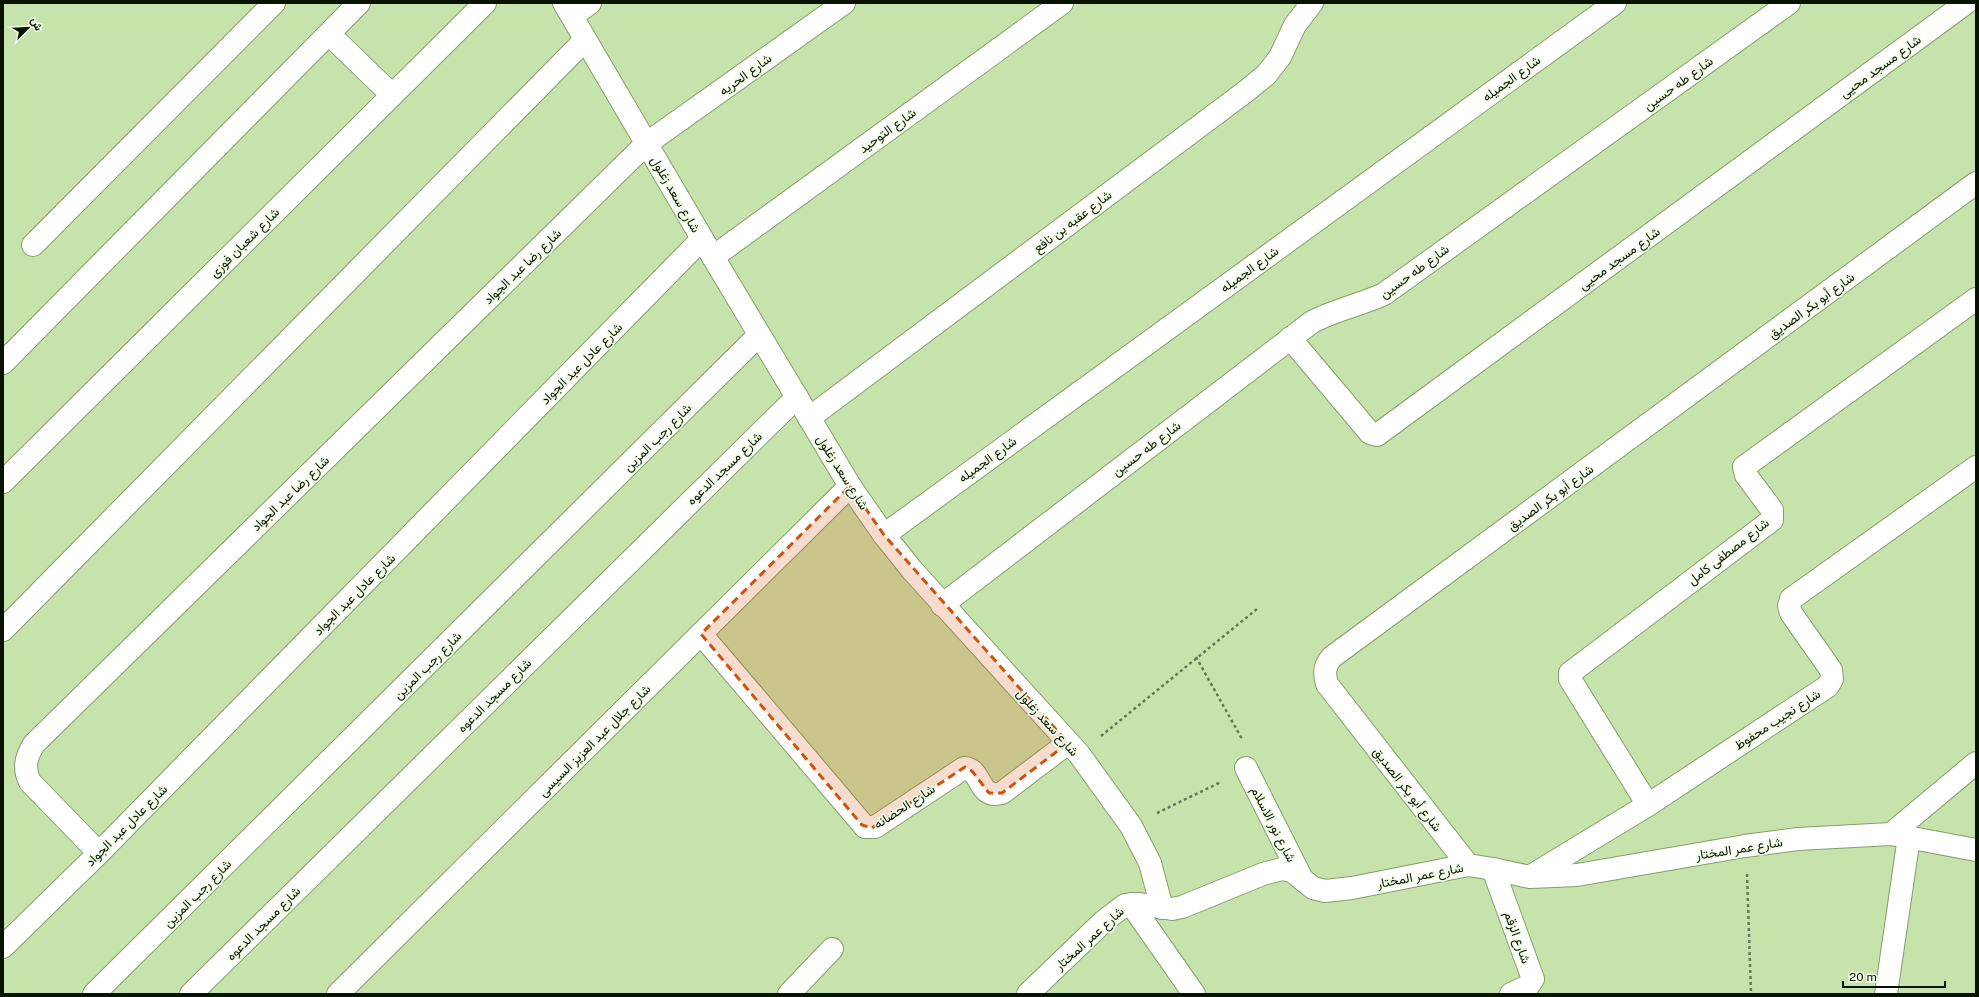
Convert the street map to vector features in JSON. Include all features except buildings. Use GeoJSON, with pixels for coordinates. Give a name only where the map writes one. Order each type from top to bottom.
{"type":"FeatureCollection","features":[{"type":"Feature","properties":{"kind":"street"},"geometry":{"type":"LineString","coordinates":[[32,245],[274,3]]}},
{"type":"Feature","properties":{"kind":"street"},"geometry":{"type":"LineString","coordinates":[[3,363],[359,3]]}},
{"type":"Feature","properties":{"kind":"street","name":"شارع شعبان فوزى"},"geometry":{"type":"LineString","coordinates":[[3,482],[485,3]]}},
{"type":"Feature","properties":{"kind":"street"},"geometry":{"type":"LineString","coordinates":[[568,10],[590,3]]}},
{"type":"Feature","properties":{"kind":"street","name":"شارع الحريه"},"geometry":{"type":"LineString","coordinates":[[646,144],[844,3]]}},
{"type":"Feature","properties":{"kind":"street","name":"شارع التوحيد"},"geometry":{"type":"LineString","coordinates":[[708,248],[1062,3]]}},
{"type":"Feature","properties":{"kind":"street","name":"شارع عقبه بن نافع"},"geometry":{"type":"LineString","coordinates":[[809,418],[1266,75],[1280,57],[1295,26],[1312,3]]}},
{"type":"Feature","properties":{"kind":"street","name":"شارع الجميله"},"geometry":{"type":"LineString","coordinates":[[884,535],[1615,3]]}},
{"type":"Feature","properties":{"kind":"street","name":"شارع طه حسين"},"geometry":{"type":"LineString","coordinates":[[942,604],[1312,322],[1327,314],[1372,300],[1384,294],[1789,3]]}},
{"type":"Feature","properties":{"kind":"street","name":"شارع مسجد محيى"},"geometry":{"type":"LineString","coordinates":[[1290,338],[1370,433],[1377,435],[1966,3]]}},
{"type":"Feature","properties":{"kind":"street","name":"شارع سعد زغلول"},"geometry":{"type":"LineString","coordinates":[[568,10],[759,335],[850,486],[884,535],[942,604],[1073,749],[1131,826],[1150,863],[1162,908]]}},
{"type":"Feature","properties":{"kind":"street"},"geometry":{"type":"LineString","coordinates":[[329,34],[392,95]]}},
{"type":"Feature","properties":{"kind":"street"},"geometry":{"type":"LineString","coordinates":[[3,630],[585,40]]}},
{"type":"Feature","properties":{"kind":"street","name":"شارع رضا عبد الجواد"},"geometry":{"type":"LineString","coordinates":[[99,853],[30,782],[26,773],[26,763],[34,744],[646,144]]}},
{"type":"Feature","properties":{"kind":"street","name":"شارع أبو بكر الصديق"},"geometry":{"type":"LineString","coordinates":[[1468,866],[1327,684],[1324,675],[1326,665],[1332,657],[1976,183]]}},
{"type":"Feature","properties":{"kind":"street","name":"شارع عادل عبد الجواد"},"geometry":{"type":"LineString","coordinates":[[3,947],[708,248]]}},
{"type":"Feature","properties":{"kind":"street","name":"شارع مصطفى كامل"},"geometry":{"type":"LineString","coordinates":[[1648,804],[1570,679],[1570,673],[1772,520],[1772,510],[1746,475],[1744,467],[1976,299]]}},
{"type":"Feature","properties":{"kind":"street","name":"شارع رجب المزين"},"geometry":{"type":"LineString","coordinates":[[94,994],[759,335]]}},
{"type":"Feature","properties":{"kind":"street","name":"شارع مسجد الدعوه"},"geometry":{"type":"LineString","coordinates":[[191,994],[797,397]]}},
{"type":"Feature","properties":{"kind":"street","name":"شارع نجيب محفوظ"},"geometry":{"type":"LineString","coordinates":[[1530,877],[1648,804],[1828,686],[1832,679],[1831,670],[1791,613],[1789,606],[1791,599],[1976,466]]}},
{"type":"Feature","properties":{"kind":"street","name":"شارع جلال عبد العزيز السيسى"},"geometry":{"type":"LineString","coordinates":[[338,994],[850,486]]}},
{"type":"Feature","properties":{"kind":"street","name":"شارع الحضانه"},"geometry":{"type":"LineString","coordinates":[[701,634],[865,827],[875,827],[964,768],[972,771],[989,793],[995,795],[1002,793],[1073,749]]}},
{"type":"Feature","properties":{"kind":"street"},"geometry":{"type":"LineString","coordinates":[[1886,994],[1900,836],[1976,763]]}},
{"type":"Feature","properties":{"kind":"street","name":"شارع نور الاسلام"},"geometry":{"type":"LineString","coordinates":[[1246,768],[1302,879]]}},
{"type":"Feature","properties":{"kind":"street","name":"شارع عمر المختار"},"geometry":{"type":"LineString","coordinates":[[1028,994],[1111,914],[1125,905],[1132,904],[1172,909],[1194,903],[1274,871],[1287,870],[1317,890],[1333,891],[1468,866],[1493,869],[1530,877],[1554,877],[1598,873],[1745,846],[1798,839],[1900,836],[1976,850]]}},
{"type":"Feature","properties":{"kind":"street","name":"شارع الزقم"},"geometry":{"type":"LineString","coordinates":[[1493,869],[1533,979],[1528,986],[1511,994]]}},
{"type":"Feature","properties":{"kind":"street"},"geometry":{"type":"LineString","coordinates":[[1132,904],[1194,994]]}},
{"type":"Feature","properties":{"kind":"street"},"geometry":{"type":"LineString","coordinates":[[789,994],[832,949]]}},
{"type":"Feature","properties":{"kind":"path"},"geometry":{"type":"LineString","coordinates":[[1073,749],[1196,657],[1257,609]]}},
{"type":"Feature","properties":{"kind":"path"},"geometry":{"type":"LineString","coordinates":[[1131,826],[1246,768],[1251,758],[1250,752],[1196,657]]}},
{"type":"Feature","properties":{"kind":"path"},"geometry":{"type":"LineString","coordinates":[[1745,846],[1752,994]]}},
{"type":"Feature","properties":{"kind":"highlighted area"},"geometry":{"type":"Polygon","coordinates":[[[850,486],[884,535],[1068,743],[1002,793],[989,793],[972,771],[965,767],[872,828],[862,825],[701,634],[850,486]]]}}]}
